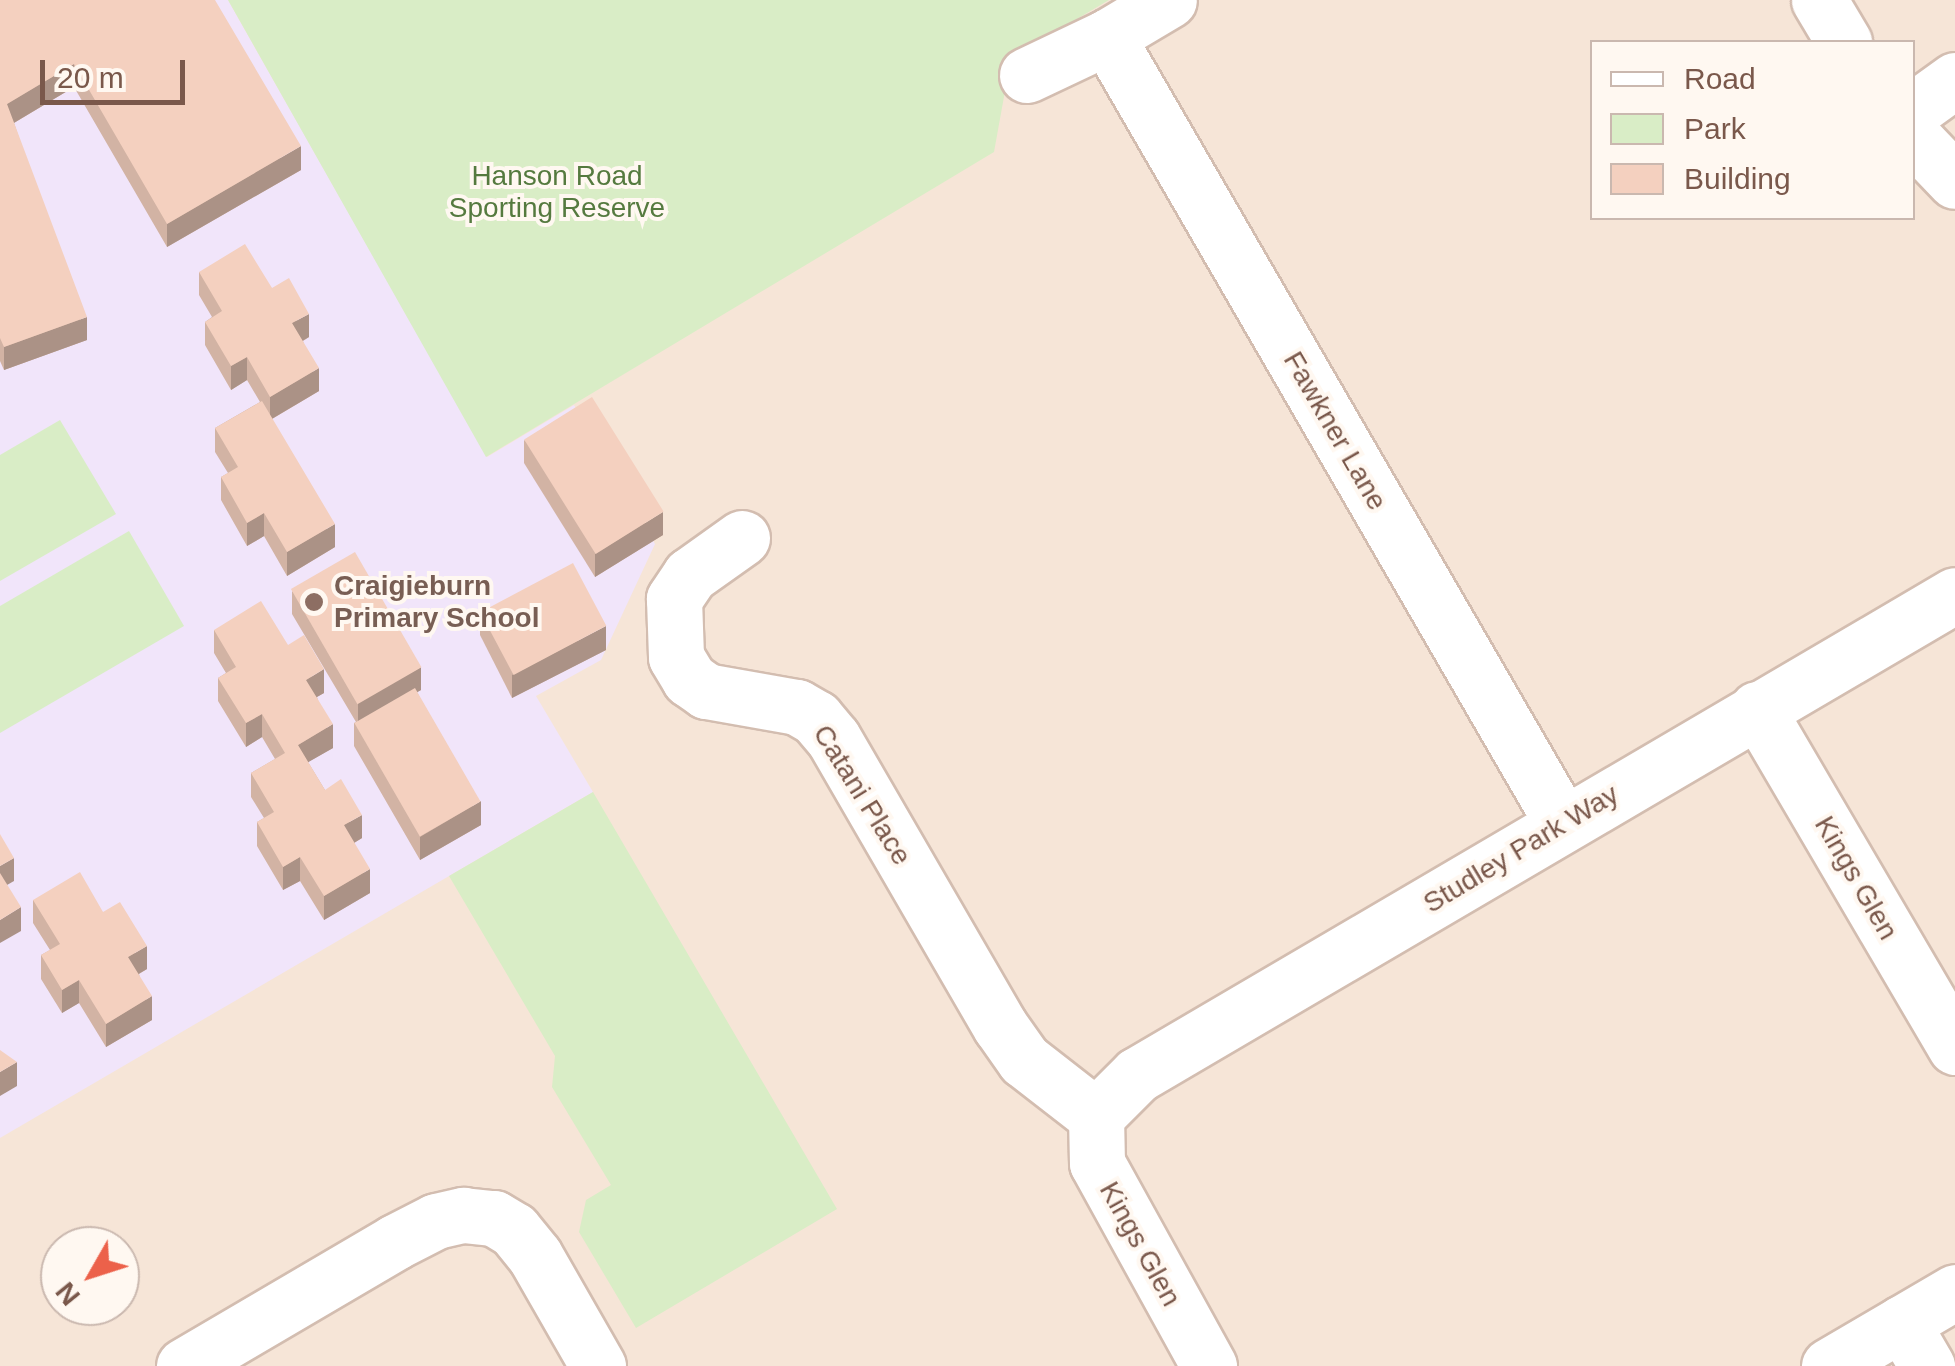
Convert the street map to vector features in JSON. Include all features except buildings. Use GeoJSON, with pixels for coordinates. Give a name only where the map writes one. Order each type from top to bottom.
{"type":"FeatureCollection","features":[{"type":"Feature","properties":{"kind":"street"},"geometry":{"type":"LineString","coordinates":[[1027,74],[1107,37],[1169,0]]}},
{"type":"Feature","properties":{"kind":"street"},"geometry":{"type":"LineString","coordinates":[[1819,0],[1843,40]]}},
{"type":"Feature","properties":{"kind":"street","name":"Fawkner Lane"},"geometry":{"type":"LineString","coordinates":[[1107,37],[1563,824]]}},
{"type":"Feature","properties":{"kind":"street"},"geometry":{"type":"LineString","coordinates":[[1915,109],[1955,80]]}},
{"type":"Feature","properties":{"kind":"street","name":"Catani Place"},"geometry":{"type":"LineString","coordinates":[[742,538],[690,576],[674,599],[676,656],[689,679],[706,690],[797,707],[816,718],[833,738],[1008,1037],[1048,1080],[1096,1116]]}},
{"type":"Feature","properties":{"kind":"street","name":"Studley Park Way"},"geometry":{"type":"LineString","coordinates":[[1096,1116],[1138,1075],[1955,594]]}},
{"type":"Feature","properties":{"kind":"street","name":"Kings Glen"},"geometry":{"type":"LineString","coordinates":[[1757,709],[1955,1047]]}},
{"type":"Feature","properties":{"kind":"street","name":"Kings Glen"},"geometry":{"type":"LineString","coordinates":[[1096,1116],[1097,1163],[1209,1366]]}},
{"type":"Feature","properties":{"kind":"street"},"geometry":{"type":"LineString","coordinates":[[184,1366],[395,1242],[436,1220],[463,1215],[494,1218],[514,1230],[534,1256],[598,1366]]}},
{"type":"Feature","properties":{"kind":"street"},"geometry":{"type":"LineString","coordinates":[[1829,1366],[1914,1344],[1955,1292]]}},
{"type":"Feature","properties":{"kind":"shaded area"},"geometry":{"type":"Polygon","coordinates":[[[0,0],[1955,0],[1955,1366],[0,1366],[0,0]]]}},
{"type":"Feature","properties":{"kind":"shaded area","name":"Craigieburn Primary School"},"geometry":{"type":"Polygon","coordinates":[[[0,0],[228,0],[487,457],[574,405],[655,544],[601,660],[536,696],[593,792],[0,1138],[0,0]]]}},
{"type":"Feature","properties":{"kind":"green space","name":"Hanson Road Sporting Reserve"},"geometry":{"type":"Polygon","coordinates":[[[228,0],[1109,0],[1011,58],[994,152],[486,457],[228,0]]]}},
{"type":"Feature","properties":{"kind":"green space"},"geometry":{"type":"Polygon","coordinates":[[[60,420],[116,514],[0,581],[0,455],[60,420]]]}},
{"type":"Feature","properties":{"kind":"green space"},"geometry":{"type":"Polygon","coordinates":[[[129,531],[184,626],[0,733],[0,606],[129,531]]]}},
{"type":"Feature","properties":{"kind":"green space"},"geometry":{"type":"Polygon","coordinates":[[[593,792],[837,1209],[636,1328],[579,1232],[586,1200],[611,1185],[552,1087],[555,1056],[449,876],[593,792]]]}},
{"type":"Feature","properties":{"kind":"place","name":"Craigieburn Primary School"},"geometry":{"type":"Point","coordinates":[314,602]}}]}
